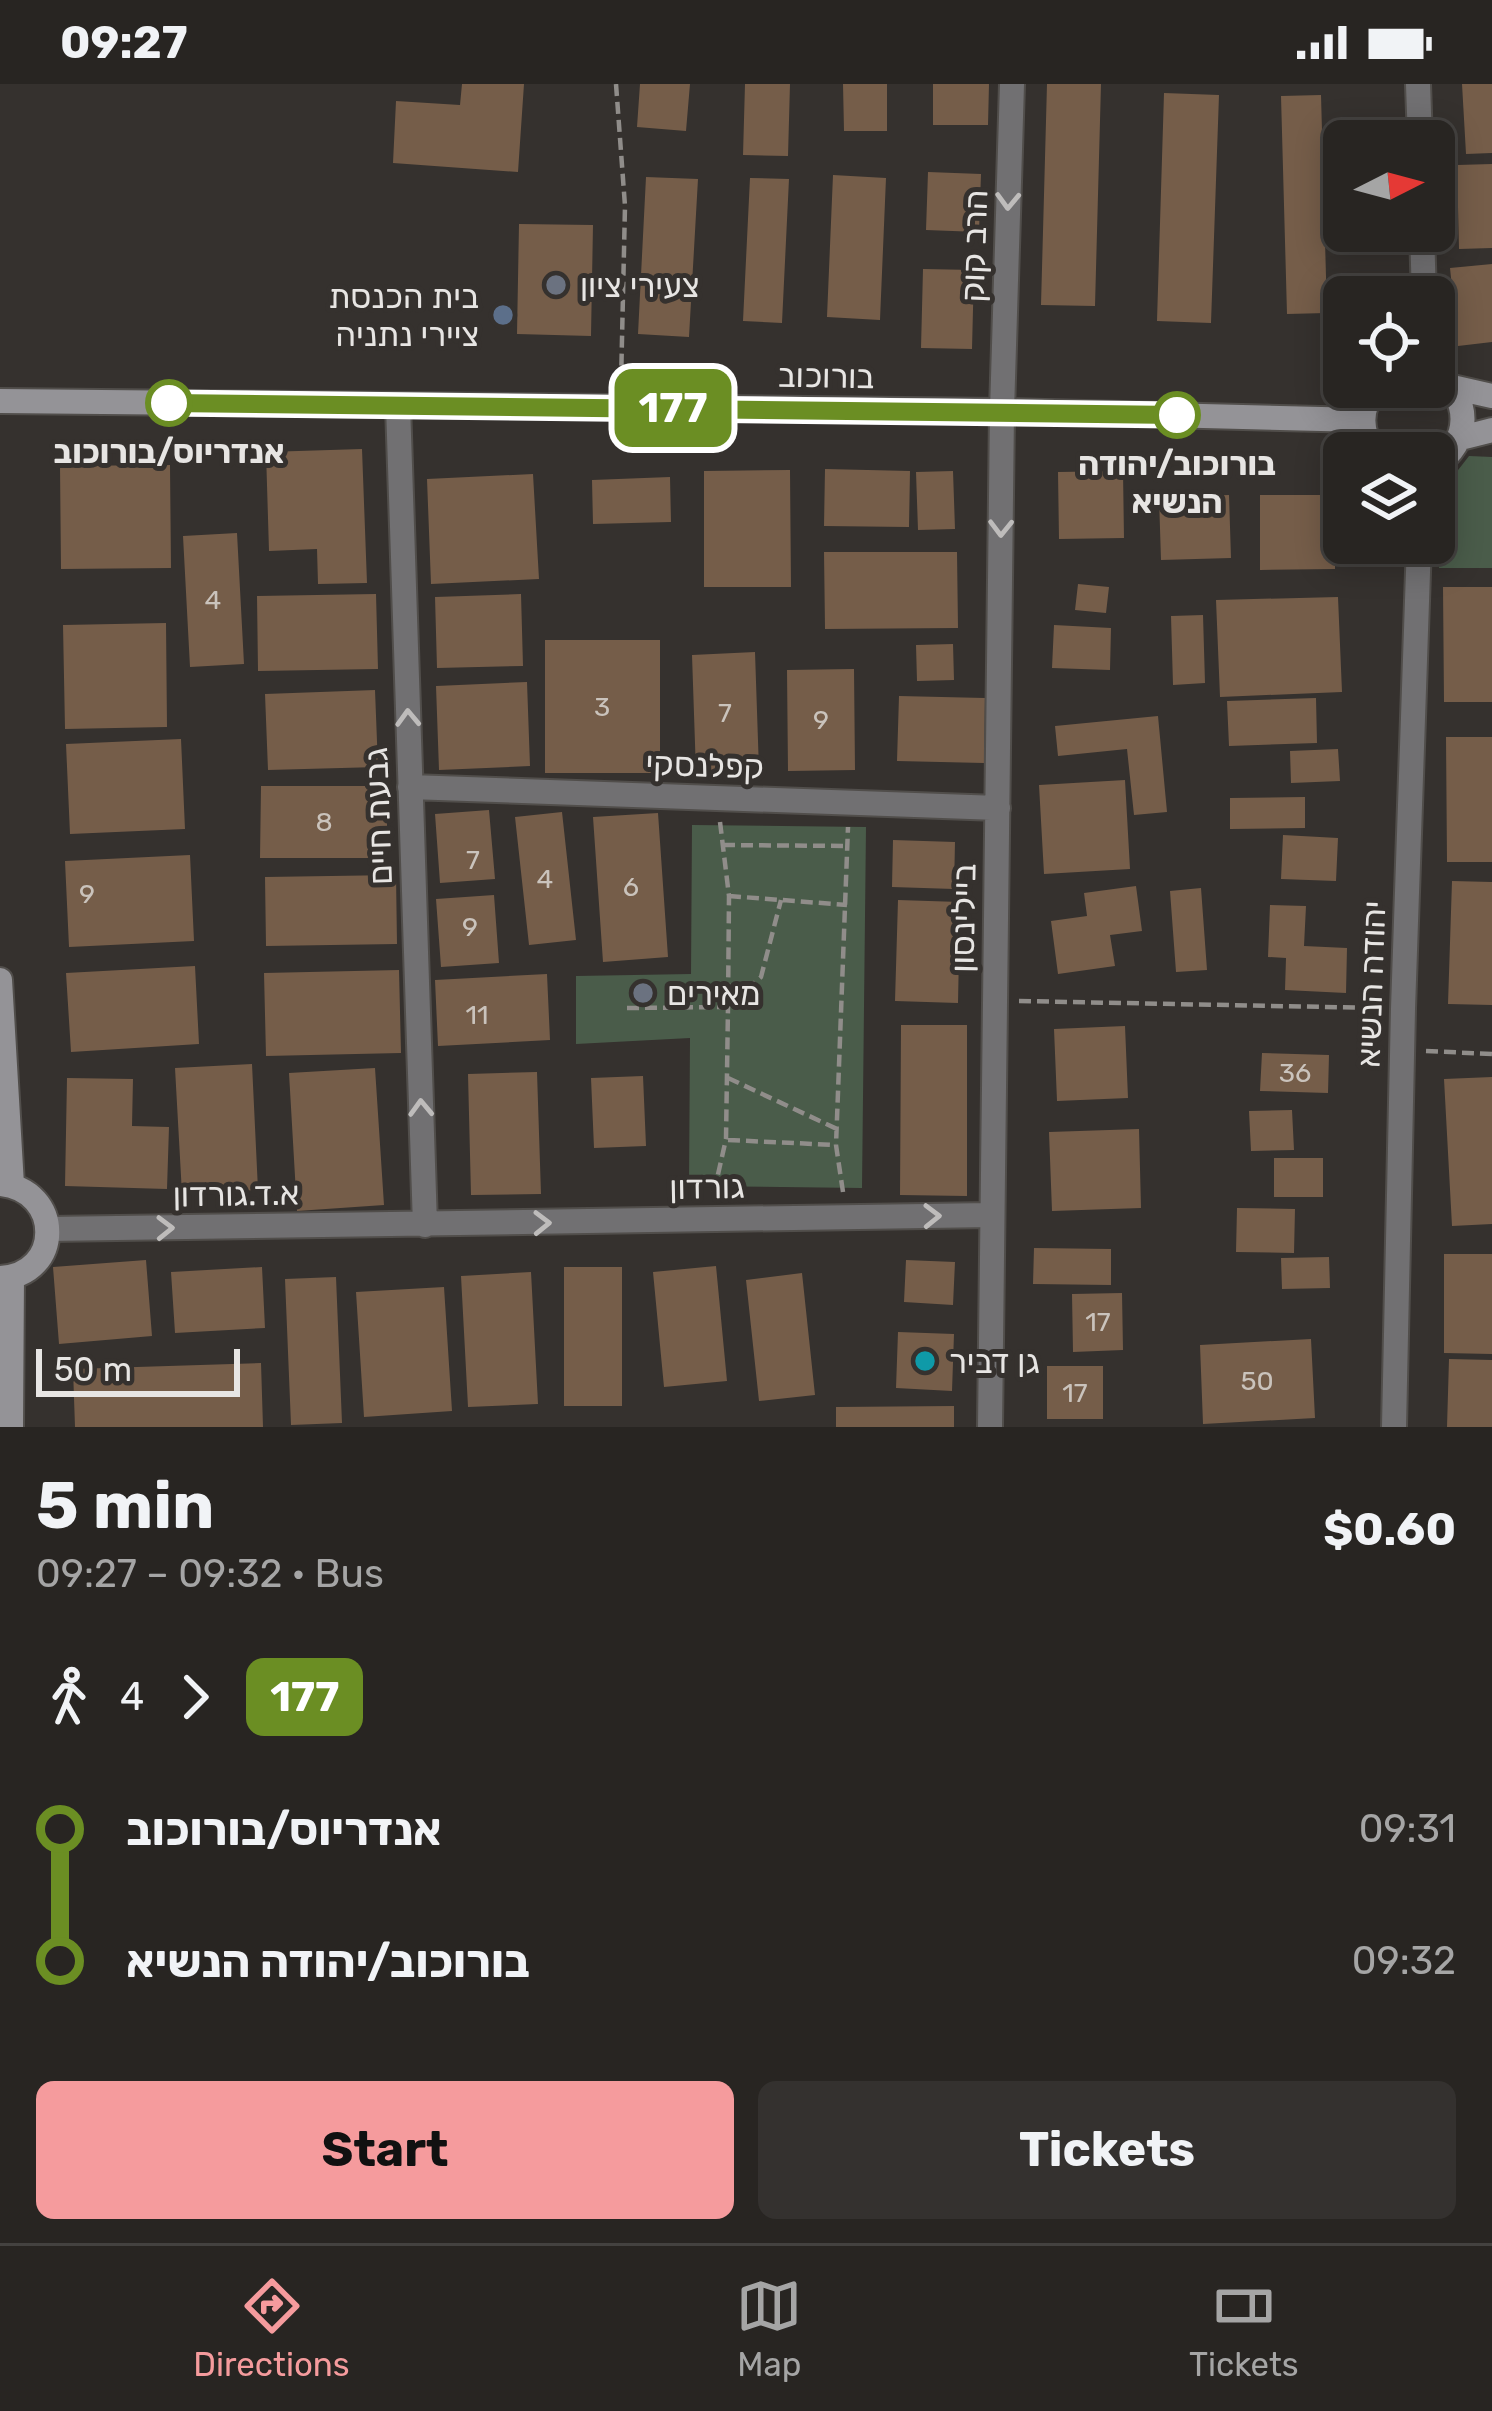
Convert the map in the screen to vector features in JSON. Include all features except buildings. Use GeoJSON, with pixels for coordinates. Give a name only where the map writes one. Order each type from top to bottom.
{"type":"FeatureCollection","features":[{"type":"Feature","properties":{"kind":"street","name":"הרב קוק"},"geometry":{"type":"LineString","coordinates":[[1002,411],[1012,84]]}},
{"type":"Feature","properties":{"kind":"street"},"geometry":{"type":"LineString","coordinates":[[1418,84],[1419,120]]}},
{"type":"Feature","properties":{"kind":"street"},"geometry":{"type":"LineString","coordinates":[[1455,385],[1492,396]]}},
{"type":"Feature","properties":{"kind":"street"},"geometry":{"type":"LineString","coordinates":[[0,386],[31,402]]}},
{"type":"Feature","properties":{"kind":"street"},"geometry":{"type":"LineString","coordinates":[[1455,399],[1463,411],[1461,437],[1455,445]]}},
{"type":"Feature","properties":{"kind":"street","name":"בורוכוב"},"geometry":{"type":"LineString","coordinates":[[0,401],[1002,411],[1362,420]]}},
{"type":"Feature","properties":{"kind":"street","name":"גבעת חיים"},"geometry":{"type":"LineString","coordinates":[[398,405],[424,1225]]}},
{"type":"Feature","properties":{"kind":"street"},"geometry":{"type":"LineString","coordinates":[[1364,408],[1364,432]]}},
{"type":"Feature","properties":{"kind":"street","name":"ביילינסון"},"geometry":{"type":"LineString","coordinates":[[989,1427],[1002,411]]}},
{"type":"Feature","properties":{"kind":"street"},"geometry":{"type":"LineString","coordinates":[[1461,437],[1492,430]]}},
{"type":"Feature","properties":{"kind":"street","name":"יהודה הנשיא"},"geometry":{"type":"LineString","coordinates":[[1394,1427],[1418,564]]}},
{"type":"Feature","properties":{"kind":"street","name":"קפלנסקי"},"geometry":{"type":"LineString","coordinates":[[410,787],[998,808]]}},
{"type":"Feature","properties":{"kind":"street"},"geometry":{"type":"LineString","coordinates":[[0,980],[6,1185],[38,1201],[48,1229],[39,1260],[27,1271],[6,1278],[11,1427]]}},
{"type":"Feature","properties":{"kind":"street","name":"גורדון"},"geometry":{"type":"LineString","coordinates":[[424,1225],[991,1215]]}},
{"type":"Feature","properties":{"kind":"street","name":"א.ד.גורדון"},"geometry":{"type":"LineString","coordinates":[[48,1229],[424,1225]]}},
{"type":"Feature","properties":{"kind":"path"},"geometry":{"type":"LineString","coordinates":[[616,84],[625,206],[623,407]]}},
{"type":"Feature","properties":{"kind":"path"},"geometry":{"type":"LineString","coordinates":[[710,1220],[726,1139],[728,1007],[729,896],[716,798]]}},
{"type":"Feature","properties":{"kind":"path"},"geometry":{"type":"LineString","coordinates":[[848,826],[836,1145],[849,1218]]}},
{"type":"Feature","properties":{"kind":"path"},"geometry":{"type":"LineString","coordinates":[[723,845],[849,846]]}},
{"type":"Feature","properties":{"kind":"path"},"geometry":{"type":"LineString","coordinates":[[729,896],[847,905]]}},
{"type":"Feature","properties":{"kind":"path"},"geometry":{"type":"LineString","coordinates":[[626,1008],[728,1007],[761,977],[781,899]]}},
{"type":"Feature","properties":{"kind":"path"},"geometry":{"type":"LineString","coordinates":[[995,1001],[1403,1009]]}},
{"type":"Feature","properties":{"kind":"path"},"geometry":{"type":"LineString","coordinates":[[1402,1049],[1492,1054]]}},
{"type":"Feature","properties":{"kind":"path"},"geometry":{"type":"LineString","coordinates":[[727,1077],[837,1130]]}},
{"type":"Feature","properties":{"kind":"path"},"geometry":{"type":"LineString","coordinates":[[726,1139],[836,1145]]}},
{"type":"Feature","properties":{"kind":"green space"},"geometry":{"type":"Polygon","coordinates":[[[1469,456],[1492,457],[1492,568],[1439,568],[1439,564],[1455,564],[1455,474],[1469,456]]]}},
{"type":"Feature","properties":{"kind":"green space"},"geometry":{"type":"Polygon","coordinates":[[[692,825],[866,827],[862,1188],[689,1186],[690,1038],[576,1044],[576,976],[691,974],[692,825]]]}},
{"type":"Feature","properties":{"kind":"bus line","name":"177"},"geometry":{"type":"LineString","coordinates":[[169,403],[1177,415]]}},
{"type":"Feature","properties":{"kind":"place","name":"צעירי ציון"},"geometry":{"type":"Point","coordinates":[556,285]}},
{"type":"Feature","properties":{"kind":"place","name":"בית הכנסת ציירי נתניה"},"geometry":{"type":"Point","coordinates":[503,315]}},
{"type":"Feature","properties":{"kind":"place","name":"אנדריוס/בורוכוב"},"geometry":{"type":"Point","coordinates":[169,403]}},
{"type":"Feature","properties":{"kind":"place","name":"בורוכוב/יהודה הנשיא"},"geometry":{"type":"Point","coordinates":[1177,415]}},
{"type":"Feature","properties":{"kind":"place","name":"מאירים"},"geometry":{"type":"Point","coordinates":[643,993]}},
{"type":"Feature","properties":{"kind":"place","name":"גן דביר"},"geometry":{"type":"Point","coordinates":[925,1361]}}]}
